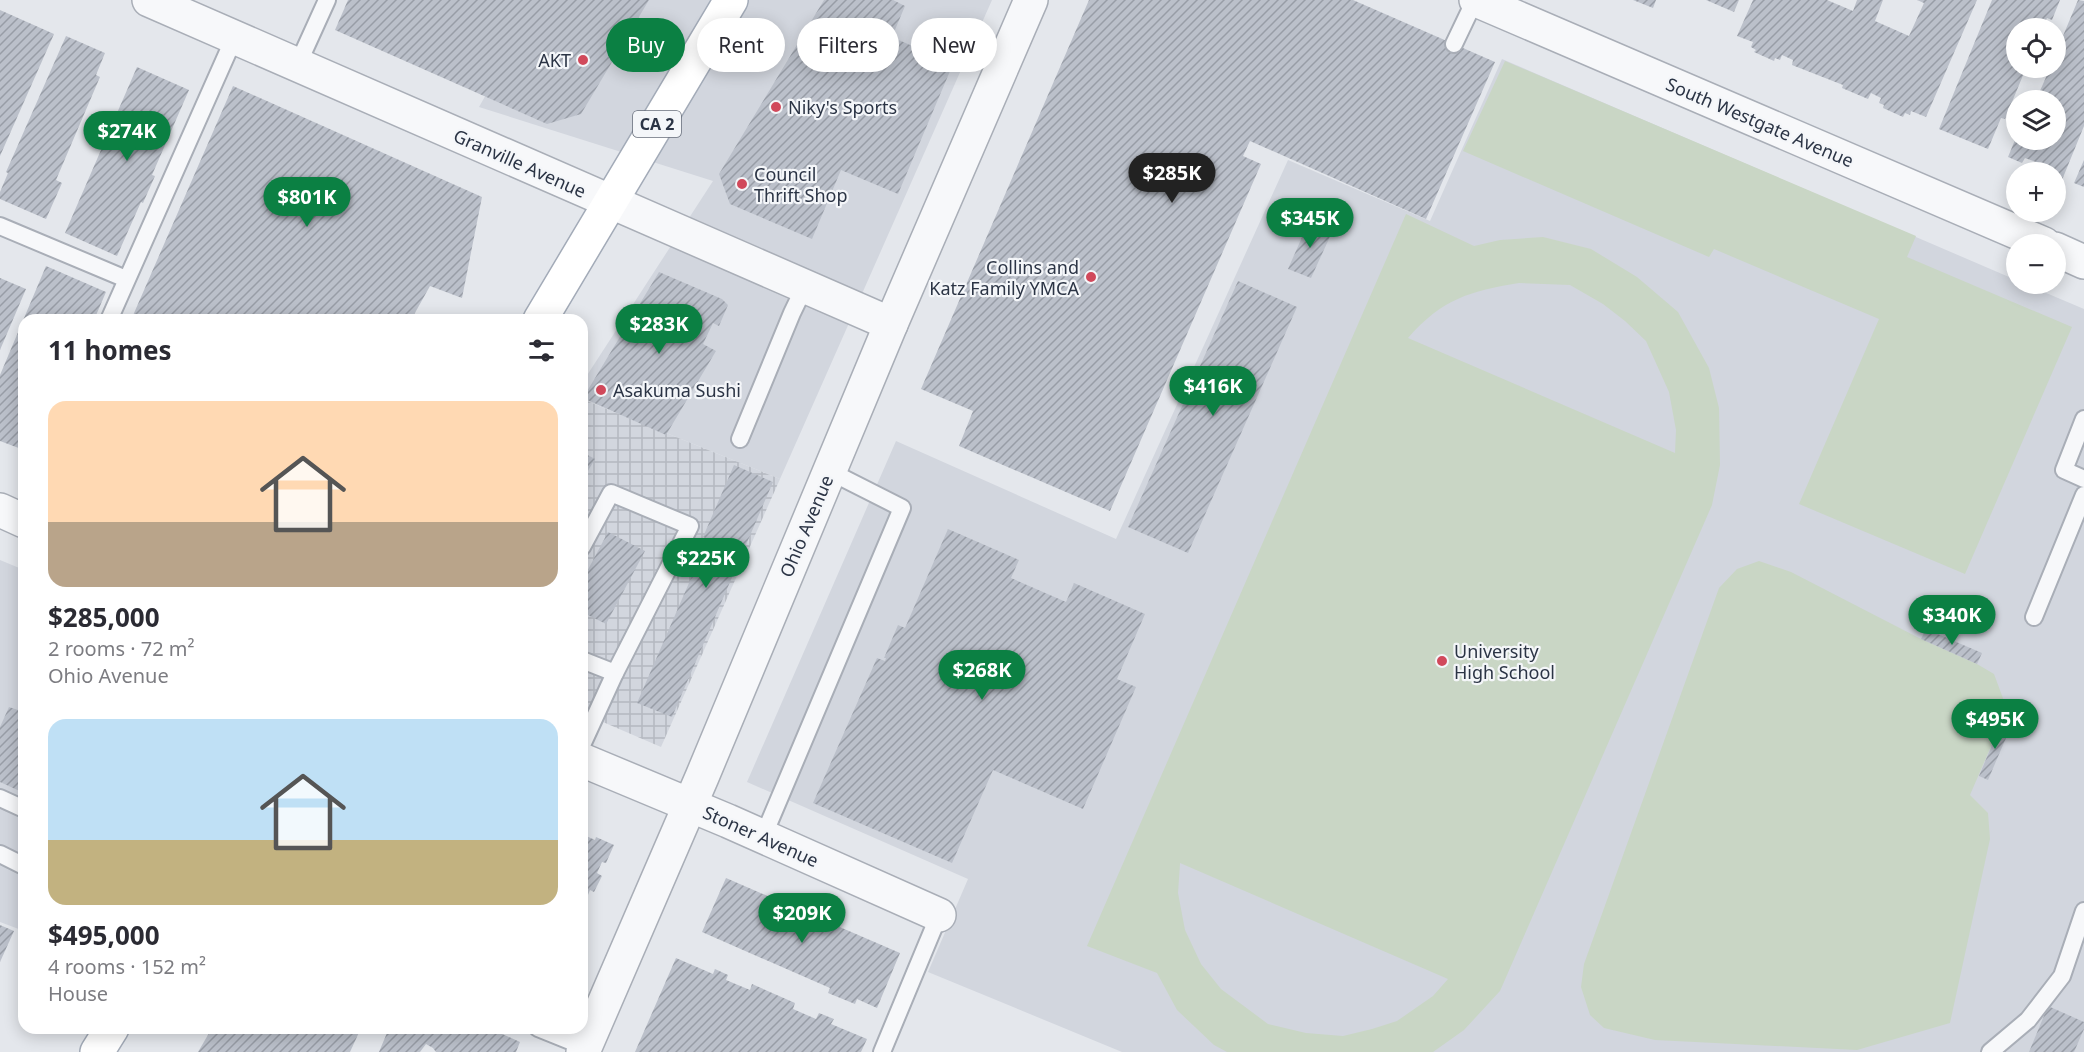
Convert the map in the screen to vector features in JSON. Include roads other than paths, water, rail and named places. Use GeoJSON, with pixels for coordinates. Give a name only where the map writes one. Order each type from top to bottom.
{"type":"FeatureCollection","features":[{"type":"Feature","properties":{"kind":"main road","name":"CA 2"},"geometry":{"type":"LineString","coordinates":[[544,314],[731,0]]}},
{"type":"Feature","properties":{"kind":"main road"},"geometry":{"type":"LineString","coordinates":[[97,1052],[108,1034]]}},
{"type":"Feature","properties":{"kind":"street","name":"Granville Avenue"},"geometry":{"type":"LineString","coordinates":[[149,0],[891,324]]}},
{"type":"Feature","properties":{"kind":"street","name":"Ohio Avenue"},"geometry":{"type":"LineString","coordinates":[[584,1049],[1031,0]]}},
{"type":"Feature","properties":{"kind":"street","name":"South Westgate Avenue"},"geometry":{"type":"LineString","coordinates":[[1475,0],[2021,234]]}},
{"type":"Feature","properties":{"kind":"street"},"geometry":{"type":"LineString","coordinates":[[2066,254],[2084,262]]}},
{"type":"Feature","properties":{"kind":"street","name":"Stoner Avenue"},"geometry":{"type":"LineString","coordinates":[[588,763],[939,915]]}},
{"type":"Feature","properties":{"kind":"lane"},"geometry":{"type":"LineString","coordinates":[[298,64],[327,0]]}},
{"type":"Feature","properties":{"kind":"lane"},"geometry":{"type":"LineString","coordinates":[[1454,44],[1475,0]]}},
{"type":"Feature","properties":{"kind":"lane"},"geometry":{"type":"LineString","coordinates":[[111,314],[235,36]]}},
{"type":"Feature","properties":{"kind":"lane"},"geometry":{"type":"LineString","coordinates":[[0,226],[126,279]]}},
{"type":"Feature","properties":{"kind":"lane"},"geometry":{"type":"LineString","coordinates":[[740,439],[805,286]]}},
{"type":"Feature","properties":{"kind":"lane"},"geometry":{"type":"LineString","coordinates":[[2084,419],[2064,470],[2084,479]]}},
{"type":"Feature","properties":{"kind":"lane"},"geometry":{"type":"LineString","coordinates":[[763,837],[902,508],[829,471]]}},
{"type":"Feature","properties":{"kind":"lane"},"geometry":{"type":"LineString","coordinates":[[588,536],[611,493],[690,526],[615,673],[588,732]]}},
{"type":"Feature","properties":{"kind":"lane"},"geometry":{"type":"LineString","coordinates":[[2034,617],[2084,495]]}},
{"type":"Feature","properties":{"kind":"lane"},"geometry":{"type":"LineString","coordinates":[[588,662],[615,673]]}},
{"type":"Feature","properties":{"kind":"lane"},"geometry":{"type":"LineString","coordinates":[[0,798],[18,806]]}},
{"type":"Feature","properties":{"kind":"lane"},"geometry":{"type":"LineString","coordinates":[[0,855],[18,863]]}},
{"type":"Feature","properties":{"kind":"lane"},"geometry":{"type":"LineString","coordinates":[[1990,1052],[2028,1020],[2062,976],[2084,911]]}},
{"type":"Feature","properties":{"kind":"lane"},"geometry":{"type":"LineString","coordinates":[[882,1052],[939,915]]}},
{"type":"Feature","properties":{"kind":"lane"},"geometry":{"type":"LineString","coordinates":[[551,1034],[584,1049]]}},
{"type":"Feature","properties":{"kind":"place","name":"AKT"},"geometry":{"type":"Point","coordinates":[583,60]}},
{"type":"Feature","properties":{"kind":"place","name":"Niky's Sports"},"geometry":{"type":"Point","coordinates":[776,107]}},
{"type":"Feature","properties":{"kind":"place","name":"Council Thrift Shop"},"geometry":{"type":"Point","coordinates":[742,184]}},
{"type":"Feature","properties":{"kind":"place","name":"Collins and Katz Family YMCA"},"geometry":{"type":"Point","coordinates":[1091,277]}},
{"type":"Feature","properties":{"kind":"place","name":"Asakuma Sushi"},"geometry":{"type":"Point","coordinates":[601,390]}},
{"type":"Feature","properties":{"kind":"place","name":"University High School"},"geometry":{"type":"Point","coordinates":[1442,661]}}]}
